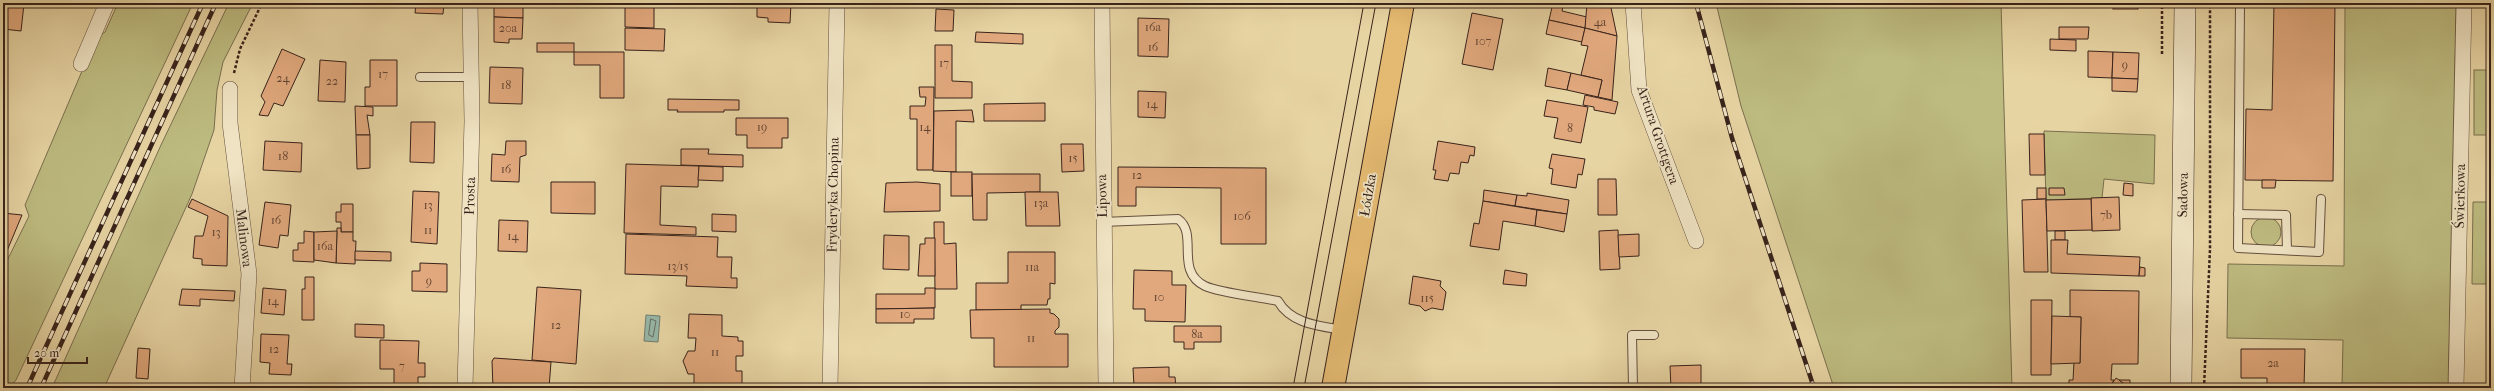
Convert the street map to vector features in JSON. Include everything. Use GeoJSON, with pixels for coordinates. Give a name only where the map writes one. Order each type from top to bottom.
{"type":"FeatureCollection","features":[{"type":"Feature","properties":{"kind":"main road","name":"Łódzka"},"geometry":{"type":"LineString","coordinates":[[1333,388],[1403,3]]}},
{"type":"Feature","properties":{"kind":"street"},"geometry":{"type":"LineString","coordinates":[[81,64],[107,3]]}},
{"type":"Feature","properties":{"kind":"street","name":"Prosta"},"geometry":{"type":"LineString","coordinates":[[464,388],[472,77],[470,3]]}},
{"type":"Feature","properties":{"kind":"street","name":"Fryderyka Chopina"},"geometry":{"type":"LineString","coordinates":[[830,388],[837,3]]}},
{"type":"Feature","properties":{"kind":"street","name":"Lipowa"},"geometry":{"type":"LineString","coordinates":[[1102,3],[1102,222],[1106,388]]}},
{"type":"Feature","properties":{"kind":"street","name":"Artura Grottgera"},"geometry":{"type":"LineString","coordinates":[[1633,3],[1640,90],[1696,241]]}},
{"type":"Feature","properties":{"kind":"street","name":"Sadowa"},"geometry":{"type":"LineString","coordinates":[[2181,388],[2186,3]]}},
{"type":"Feature","properties":{"kind":"street","name":"Świerkowa"},"geometry":{"type":"LineString","coordinates":[[2456,388],[2464,3]]}},
{"type":"Feature","properties":{"kind":"street","name":"Malinowa"},"geometry":{"type":"LineString","coordinates":[[230,89],[230,123],[249,274],[242,388]]}},
{"type":"Feature","properties":{"kind":"lane"},"geometry":{"type":"LineString","coordinates":[[2240,3],[2238,248],[2319,252],[2321,199]]}},
{"type":"Feature","properties":{"kind":"lane"},"geometry":{"type":"LineString","coordinates":[[420,77],[472,77]]}},
{"type":"Feature","properties":{"kind":"lane"},"geometry":{"type":"LineString","coordinates":[[2238,214],[2286,215],[2287,250]]}},
{"type":"Feature","properties":{"kind":"lane"},"geometry":{"type":"LineString","coordinates":[[1102,222],[1178,219],[1183,223],[1186,230],[1188,263],[1194,277],[1206,286],[1278,301],[1287,313],[1294,318],[1344,330]]}},
{"type":"Feature","properties":{"kind":"lane"},"geometry":{"type":"LineString","coordinates":[[1634,388],[1632,335],[1654,335]]}},
{"type":"Feature","properties":{"kind":"path"},"geometry":{"type":"LineString","coordinates":[[230,89],[240,49],[262,3]]}},
{"type":"Feature","properties":{"kind":"path"},"geometry":{"type":"LineString","coordinates":[[2204,388],[2210,249],[2210,3]]}},
{"type":"Feature","properties":{"kind":"shaded area"},"geometry":{"type":"Polygon","coordinates":[[[118,3],[193,3],[16,380],[9,388],[3,388],[3,269],[29,216],[25,205],[85,64],[99,36],[105,32],[118,3]]]}},
{"type":"Feature","properties":{"kind":"shaded area"},"geometry":{"type":"Polygon","coordinates":[[[229,3],[253,3],[223,62],[217,90],[214,130],[192,194],[104,388],[52,388],[161,145],[229,3]]]}},
{"type":"Feature","properties":{"kind":"shaded area"},"geometry":{"type":"Polygon","coordinates":[[[1716,3],[2001,3],[2012,388],[1834,388],[1741,106],[1716,3]]]}},
{"type":"Feature","properties":{"kind":"shaded area"},"geometry":{"type":"Polygon","coordinates":[[[2345,3],[2456,3],[2448,388],[2342,388],[2343,340],[2227,338],[2228,264],[2344,266],[2345,3]]]}},
{"type":"Feature","properties":{"kind":"shaded area"},"geometry":{"type":"Polygon","coordinates":[[[2474,70],[2491,70],[2491,135],[2474,135],[2474,70]]]}},
{"type":"Feature","properties":{"kind":"shaded area"},"geometry":{"type":"Polygon","coordinates":[[[2044,131],[2155,135],[2154,184],[2104,179],[2102,198],[2046,200],[2044,131]]]}},
{"type":"Feature","properties":{"kind":"shaded area"},"geometry":{"type":"Polygon","coordinates":[[[2473,202],[2491,202],[2491,284],[2472,284],[2473,202]]]}},
{"type":"Feature","properties":{"kind":"shaded area"},"geometry":{"type":"Polygon","coordinates":[[[2266,217],[2272,218],[2280,226],[2280,238],[2272,246],[2266,247],[2260,246],[2252,238],[2251,232],[2252,226],[2260,218],[2266,217]]]}},
{"type":"Feature","properties":{"kind":"water"},"geometry":{"type":"Polygon","coordinates":[[[646,315],[660,316],[658,342],[644,341],[646,315]]]}},
{"type":"Feature","properties":{"kind":"building"},"geometry":{"type":"Polygon","coordinates":[[[3,3],[24,4],[21,31],[3,29],[3,3]]]}},
{"type":"Feature","properties":{"kind":"building"},"geometry":{"type":"Polygon","coordinates":[[[356,3],[368,3],[368,7],[356,7],[356,3]]]}},
{"type":"Feature","properties":{"kind":"building"},"geometry":{"type":"Polygon","coordinates":[[[416,3],[444,3],[443,14],[415,13],[416,3]]]}},
{"type":"Feature","properties":{"kind":"building"},"geometry":{"type":"Polygon","coordinates":[[[494,3],[523,3],[523,18],[494,17],[494,3]]]}},
{"type":"Feature","properties":{"kind":"building"},"geometry":{"type":"Polygon","coordinates":[[[625,3],[654,3],[654,28],[625,27],[625,3]]]}},
{"type":"Feature","properties":{"kind":"building"},"geometry":{"type":"Polygon","coordinates":[[[757,3],[791,3],[790,23],[768,22],[768,18],[757,17],[757,3]]]}},
{"type":"Feature","properties":{"kind":"building"},"geometry":{"type":"Polygon","coordinates":[[[1189,3],[1226,3],[1226,6],[1189,6],[1189,3]]]}},
{"type":"Feature","properties":{"kind":"building"},"geometry":{"type":"Polygon","coordinates":[[[1553,3],[1563,6],[1562,11],[1587,17],[1585,28],[1549,20],[1553,3]]]}},
{"type":"Feature","properties":{"kind":"building"},"geometry":{"type":"Polygon","coordinates":[[[1587,3],[1610,3],[1617,36],[1585,28],[1587,3]]]}},
{"type":"Feature","properties":{"kind":"building"},"geometry":{"type":"Polygon","coordinates":[[[2113,3],[2138,3],[2138,9],[2113,9],[2113,3]]]}},
{"type":"Feature","properties":{"kind":"building"},"geometry":{"type":"Polygon","coordinates":[[[2274,3],[2335,3],[2333,181],[2245,180],[2246,109],[2272,110],[2274,3]]]}},
{"type":"Feature","properties":{"kind":"building"},"geometry":{"type":"Polygon","coordinates":[[[936,9],[954,10],[953,31],[935,31],[936,9]]]}},
{"type":"Feature","properties":{"kind":"building"},"geometry":{"type":"Polygon","coordinates":[[[1472,13],[1503,19],[1493,70],[1462,64],[1472,13]]]}},
{"type":"Feature","properties":{"kind":"building"},"geometry":{"type":"Polygon","coordinates":[[[494,17],[523,18],[522,39],[509,39],[509,43],[494,42],[494,17]]]}},
{"type":"Feature","properties":{"kind":"building"},"geometry":{"type":"Polygon","coordinates":[[[1138,18],[1169,19],[1168,57],[1138,56],[1138,18]]]}},
{"type":"Feature","properties":{"kind":"building"},"geometry":{"type":"Polygon","coordinates":[[[1549,20],[1585,28],[1582,42],[1546,34],[1549,20]]]}},
{"type":"Feature","properties":{"kind":"building"},"geometry":{"type":"Polygon","coordinates":[[[2059,27],[2089,27],[2088,39],[2059,39],[2059,27]]]}},
{"type":"Feature","properties":{"kind":"building"},"geometry":{"type":"Polygon","coordinates":[[[625,28],[665,29],[664,51],[625,50],[625,28]]]}},
{"type":"Feature","properties":{"kind":"building"},"geometry":{"type":"Polygon","coordinates":[[[1585,28],[1617,36],[1612,100],[1598,97],[1602,80],[1581,75],[1588,46],[1581,45],[1585,28]]]}},
{"type":"Feature","properties":{"kind":"building"},"geometry":{"type":"Polygon","coordinates":[[[976,32],[1023,34],[1023,44],[975,42],[976,32]]]}},
{"type":"Feature","properties":{"kind":"building"},"geometry":{"type":"Polygon","coordinates":[[[2050,39],[2076,40],[2076,51],[2050,50],[2050,39]]]}},
{"type":"Feature","properties":{"kind":"building"},"geometry":{"type":"Polygon","coordinates":[[[537,43],[574,43],[574,52],[537,52],[537,43]]]}},
{"type":"Feature","properties":{"kind":"building"},"geometry":{"type":"Polygon","coordinates":[[[935,45],[952,45],[952,81],[972,82],[972,98],[935,98],[935,45]]]}},
{"type":"Feature","properties":{"kind":"building"},"geometry":{"type":"Polygon","coordinates":[[[282,49],[305,59],[283,106],[274,103],[268,116],[259,115],[265,102],[261,96],[282,49]]]}},
{"type":"Feature","properties":{"kind":"building"},"geometry":{"type":"Polygon","coordinates":[[[2088,51],[2113,52],[2112,78],[2088,77],[2088,51]]]}},
{"type":"Feature","properties":{"kind":"building"},"geometry":{"type":"Polygon","coordinates":[[[574,52],[624,52],[624,98],[600,98],[600,65],[574,65],[574,52]]]}},
{"type":"Feature","properties":{"kind":"building"},"geometry":{"type":"Polygon","coordinates":[[[2113,52],[2139,53],[2138,79],[2112,78],[2113,52]]]}},
{"type":"Feature","properties":{"kind":"building"},"geometry":{"type":"Polygon","coordinates":[[[320,60],[346,62],[345,102],[318,101],[320,60]]]}},
{"type":"Feature","properties":{"kind":"building"},"geometry":{"type":"Polygon","coordinates":[[[370,60],[397,60],[397,106],[365,106],[365,87],[370,87],[370,60]]]}},
{"type":"Feature","properties":{"kind":"building"},"geometry":{"type":"Polygon","coordinates":[[[490,67],[523,68],[522,104],[489,103],[490,67]]]}},
{"type":"Feature","properties":{"kind":"building"},"geometry":{"type":"Polygon","coordinates":[[[1548,68],[1571,73],[1567,90],[1545,86],[1548,68]]]}},
{"type":"Feature","properties":{"kind":"building"},"geometry":{"type":"Polygon","coordinates":[[[1571,73],[1602,80],[1598,97],[1567,90],[1571,73]]]}},
{"type":"Feature","properties":{"kind":"building"},"geometry":{"type":"Polygon","coordinates":[[[2112,78],[2138,79],[2137,92],[2112,91],[2112,78]]]}},
{"type":"Feature","properties":{"kind":"building"},"geometry":{"type":"Polygon","coordinates":[[[919,87],[934,87],[933,170],[917,170],[917,119],[910,119],[910,106],[925,106],[926,97],[920,97],[919,87]]]}},
{"type":"Feature","properties":{"kind":"building"},"geometry":{"type":"Polygon","coordinates":[[[1138,91],[1166,92],[1165,118],[1138,117],[1138,91]]]}},
{"type":"Feature","properties":{"kind":"building"},"geometry":{"type":"Polygon","coordinates":[[[1585,95],[1618,102],[1615,114],[1594,110],[1594,107],[1583,105],[1585,95]]]}},
{"type":"Feature","properties":{"kind":"building"},"geometry":{"type":"Polygon","coordinates":[[[668,99],[739,100],[739,110],[724,110],[724,112],[677,112],[678,110],[668,110],[668,99]]]}},
{"type":"Feature","properties":{"kind":"building"},"geometry":{"type":"Polygon","coordinates":[[[1547,100],[1588,107],[1581,143],[1554,138],[1558,118],[1544,116],[1547,100]]]}},
{"type":"Feature","properties":{"kind":"building"},"geometry":{"type":"Polygon","coordinates":[[[1045,103],[1045,121],[984,121],[984,104],[1045,103]]]}},
{"type":"Feature","properties":{"kind":"building"},"geometry":{"type":"Polygon","coordinates":[[[355,106],[373,107],[373,116],[367,115],[370,135],[356,135],[355,106]]]}},
{"type":"Feature","properties":{"kind":"building"},"geometry":{"type":"Polygon","coordinates":[[[972,110],[974,122],[956,121],[956,172],[933,171],[934,111],[972,110]]]}},
{"type":"Feature","properties":{"kind":"building"},"geometry":{"type":"Polygon","coordinates":[[[736,118],[788,118],[788,138],[782,138],[782,148],[747,148],[747,135],[736,135],[736,118]]]}},
{"type":"Feature","properties":{"kind":"building"},"geometry":{"type":"Polygon","coordinates":[[[411,122],[435,122],[434,163],[410,162],[411,122]]]}},
{"type":"Feature","properties":{"kind":"building"},"geometry":{"type":"Polygon","coordinates":[[[2029,134],[2044,134],[2045,175],[2030,175],[2029,134]]]}},
{"type":"Feature","properties":{"kind":"building"},"geometry":{"type":"Polygon","coordinates":[[[356,135],[370,135],[370,168],[357,169],[356,135]]]}},
{"type":"Feature","properties":{"kind":"building"},"geometry":{"type":"Polygon","coordinates":[[[265,141],[302,143],[301,172],[263,170],[265,141]]]}},
{"type":"Feature","properties":{"kind":"building"},"geometry":{"type":"Polygon","coordinates":[[[506,141],[526,141],[526,155],[520,157],[519,182],[491,181],[492,154],[505,155],[506,141]]]}},
{"type":"Feature","properties":{"kind":"building"},"geometry":{"type":"Polygon","coordinates":[[[1438,141],[1475,147],[1474,156],[1470,155],[1468,163],[1461,162],[1459,174],[1450,173],[1448,181],[1434,179],[1436,170],[1433,170],[1438,141]]]}},
{"type":"Feature","properties":{"kind":"building"},"geometry":{"type":"Polygon","coordinates":[[[1061,144],[1083,144],[1084,171],[1062,172],[1061,144]]]}},
{"type":"Feature","properties":{"kind":"building"},"geometry":{"type":"Polygon","coordinates":[[[681,149],[709,149],[708,154],[743,155],[743,167],[681,165],[681,149]]]}},
{"type":"Feature","properties":{"kind":"building"},"geometry":{"type":"Polygon","coordinates":[[[1552,154],[1585,159],[1582,175],[1578,174],[1576,188],[1551,184],[1553,169],[1549,168],[1552,154]]]}},
{"type":"Feature","properties":{"kind":"building"},"geometry":{"type":"Polygon","coordinates":[[[626,164],[699,166],[698,187],[661,186],[660,225],[696,227],[696,235],[624,233],[626,164]]]}},
{"type":"Feature","properties":{"kind":"building"},"geometry":{"type":"Polygon","coordinates":[[[699,166],[723,167],[723,181],[698,180],[699,166]]]}},
{"type":"Feature","properties":{"kind":"building"},"geometry":{"type":"Polygon","coordinates":[[[1118,167],[1266,168],[1266,244],[1221,244],[1221,188],[1136,187],[1136,206],[1118,206],[1118,167]]]}},
{"type":"Feature","properties":{"kind":"building"},"geometry":{"type":"Polygon","coordinates":[[[951,172],[972,172],[972,196],[951,196],[951,172]]]}},
{"type":"Feature","properties":{"kind":"building"},"geometry":{"type":"Polygon","coordinates":[[[972,174],[1040,174],[1040,192],[987,193],[987,220],[973,220],[972,174]]]}},
{"type":"Feature","properties":{"kind":"building"},"geometry":{"type":"Polygon","coordinates":[[[1598,179],[1616,179],[1617,215],[1598,215],[1598,179]]]}},
{"type":"Feature","properties":{"kind":"building"},"geometry":{"type":"Polygon","coordinates":[[[2262,180],[2276,180],[2275,188],[2262,188],[2262,180]]]}},
{"type":"Feature","properties":{"kind":"building"},"geometry":{"type":"Polygon","coordinates":[[[551,182],[595,182],[595,214],[551,213],[551,182]]]}},
{"type":"Feature","properties":{"kind":"building"},"geometry":{"type":"Polygon","coordinates":[[[917,182],[940,184],[940,211],[884,212],[886,183],[917,182]]]}},
{"type":"Feature","properties":{"kind":"building"},"geometry":{"type":"Polygon","coordinates":[[[2124,183],[2133,184],[2133,196],[2123,195],[2124,183]]]}},
{"type":"Feature","properties":{"kind":"building"},"geometry":{"type":"Polygon","coordinates":[[[2037,188],[2046,188],[2046,199],[2037,199],[2037,188]]]}},
{"type":"Feature","properties":{"kind":"building"},"geometry":{"type":"Polygon","coordinates":[[[2049,188],[2064,188],[2065,195],[2049,195],[2049,188]]]}},
{"type":"Feature","properties":{"kind":"building"},"geometry":{"type":"Polygon","coordinates":[[[1484,190],[1517,195],[1515,206],[1483,201],[1484,190]]]}},
{"type":"Feature","properties":{"kind":"building"},"geometry":{"type":"Polygon","coordinates":[[[413,191],[439,192],[437,244],[411,242],[413,191]]]}},
{"type":"Feature","properties":{"kind":"building"},"geometry":{"type":"Polygon","coordinates":[[[1025,192],[1058,192],[1060,226],[1026,226],[1025,192]]]}},
{"type":"Feature","properties":{"kind":"building"},"geometry":{"type":"Polygon","coordinates":[[[1527,193],[1569,200],[1567,214],[1515,206],[1517,195],[1527,196],[1527,193]]]}},
{"type":"Feature","properties":{"kind":"building"},"geometry":{"type":"Polygon","coordinates":[[[2119,197],[2120,230],[2092,231],[2091,198],[2119,197]]]}},
{"type":"Feature","properties":{"kind":"building"},"geometry":{"type":"Polygon","coordinates":[[[192,199],[228,216],[227,266],[202,265],[202,259],[193,258],[195,236],[203,236],[208,216],[188,207],[192,199]]]}},
{"type":"Feature","properties":{"kind":"building"},"geometry":{"type":"Polygon","coordinates":[[[2046,199],[2048,272],[2024,272],[2022,200],[2046,199]]]}},
{"type":"Feature","properties":{"kind":"building"},"geometry":{"type":"Polygon","coordinates":[[[2091,199],[2092,230],[2047,231],[2046,200],[2091,199]]]}},
{"type":"Feature","properties":{"kind":"building"},"geometry":{"type":"Polygon","coordinates":[[[1483,201],[1537,210],[1535,226],[1503,221],[1499,250],[1470,246],[1474,223],[1479,224],[1483,201]]]}},
{"type":"Feature","properties":{"kind":"building"},"geometry":{"type":"Polygon","coordinates":[[[265,202],[291,205],[288,236],[280,235],[278,248],[259,245],[265,202]]]}},
{"type":"Feature","properties":{"kind":"building"},"geometry":{"type":"Polygon","coordinates":[[[341,204],[353,204],[353,232],[341,232],[341,222],[336,222],[336,212],[341,212],[341,204]]]}},
{"type":"Feature","properties":{"kind":"building"},"geometry":{"type":"Polygon","coordinates":[[[1537,210],[1567,214],[1564,232],[1535,226],[1537,210]]]}},
{"type":"Feature","properties":{"kind":"building"},"geometry":{"type":"Polygon","coordinates":[[[3,213],[22,215],[4,258],[3,258],[3,213]]]}},
{"type":"Feature","properties":{"kind":"building"},"geometry":{"type":"Polygon","coordinates":[[[712,214],[736,215],[736,232],[712,231],[712,214]]]}},
{"type":"Feature","properties":{"kind":"building"},"geometry":{"type":"Polygon","coordinates":[[[499,220],[528,221],[527,252],[498,251],[499,220]]]}},
{"type":"Feature","properties":{"kind":"building"},"geometry":{"type":"Polygon","coordinates":[[[934,222],[944,222],[944,244],[956,243],[957,289],[935,289],[934,222]]]}},
{"type":"Feature","properties":{"kind":"building"},"geometry":{"type":"Polygon","coordinates":[[[337,228],[341,228],[341,232],[353,232],[353,241],[356,241],[355,264],[336,263],[337,228]]]}},
{"type":"Feature","properties":{"kind":"building"},"geometry":{"type":"Polygon","coordinates":[[[1618,230],[1620,269],[1600,270],[1599,231],[1618,230]]]}},
{"type":"Feature","properties":{"kind":"building"},"geometry":{"type":"Polygon","coordinates":[[[304,231],[314,232],[314,262],[293,261],[293,250],[298,250],[298,243],[304,243],[304,231]]]}},
{"type":"Feature","properties":{"kind":"building"},"geometry":{"type":"Polygon","coordinates":[[[337,231],[336,263],[314,260],[314,232],[337,231]]]}},
{"type":"Feature","properties":{"kind":"building"},"geometry":{"type":"Polygon","coordinates":[[[2055,231],[2065,231],[2065,240],[2055,240],[2055,231]]]}},
{"type":"Feature","properties":{"kind":"building"},"geometry":{"type":"Polygon","coordinates":[[[626,234],[718,237],[717,257],[732,257],[731,278],[737,278],[737,288],[686,286],[687,276],[625,274],[626,234]]]}},
{"type":"Feature","properties":{"kind":"building"},"geometry":{"type":"Polygon","coordinates":[[[1639,234],[1639,256],[1619,257],[1618,235],[1639,234]]]}},
{"type":"Feature","properties":{"kind":"building"},"geometry":{"type":"Polygon","coordinates":[[[884,235],[909,236],[909,270],[883,269],[884,235]]]}},
{"type":"Feature","properties":{"kind":"building"},"geometry":{"type":"Polygon","coordinates":[[[925,238],[935,238],[935,276],[918,276],[920,244],[925,244],[925,238]]]}},
{"type":"Feature","properties":{"kind":"building"},"geometry":{"type":"Polygon","coordinates":[[[2051,240],[2068,240],[2067,254],[2140,257],[2139,276],[2051,273],[2051,240]]]}},
{"type":"Feature","properties":{"kind":"building"},"geometry":{"type":"Polygon","coordinates":[[[355,251],[391,252],[391,261],[355,260],[355,251]]]}},
{"type":"Feature","properties":{"kind":"building"},"geometry":{"type":"Polygon","coordinates":[[[1008,252],[1055,252],[1055,284],[1050,283],[1050,299],[1048,299],[1047,305],[1021,305],[1021,310],[976,310],[976,283],[1008,283],[1008,252]]]}},
{"type":"Feature","properties":{"kind":"building"},"geometry":{"type":"Polygon","coordinates":[[[420,263],[447,264],[447,292],[412,291],[412,271],[420,271],[420,263]]]}},
{"type":"Feature","properties":{"kind":"building"},"geometry":{"type":"Polygon","coordinates":[[[2140,267],[2145,268],[2145,276],[2139,276],[2140,267]]]}},
{"type":"Feature","properties":{"kind":"building"},"geometry":{"type":"Polygon","coordinates":[[[1134,270],[1172,271],[1172,285],[1186,285],[1185,322],[1145,321],[1145,309],[1133,309],[1134,270]]]}},
{"type":"Feature","properties":{"kind":"building"},"geometry":{"type":"Polygon","coordinates":[[[1505,270],[1527,274],[1526,286],[1503,284],[1505,270]]]}},
{"type":"Feature","properties":{"kind":"building"},"geometry":{"type":"Polygon","coordinates":[[[1413,276],[1441,281],[1440,286],[1446,292],[1443,310],[1432,308],[1425,311],[1420,306],[1409,304],[1413,276]]]}},
{"type":"Feature","properties":{"kind":"building"},"geometry":{"type":"Polygon","coordinates":[[[305,277],[314,277],[314,320],[302,320],[302,289],[305,289],[305,277]]]}},
{"type":"Feature","properties":{"kind":"building"},"geometry":{"type":"Polygon","coordinates":[[[537,287],[581,290],[576,364],[532,360],[537,287]]]}},
{"type":"Feature","properties":{"kind":"building"},"geometry":{"type":"Polygon","coordinates":[[[263,288],[286,290],[284,315],[261,313],[263,288]]]}},
{"type":"Feature","properties":{"kind":"building"},"geometry":{"type":"Polygon","coordinates":[[[925,288],[935,288],[935,308],[876,309],[876,294],[925,294],[925,288]]]}},
{"type":"Feature","properties":{"kind":"building"},"geometry":{"type":"Polygon","coordinates":[[[182,289],[235,291],[234,301],[200,299],[200,306],[179,305],[182,289]]]}},
{"type":"Feature","properties":{"kind":"building"},"geometry":{"type":"Polygon","coordinates":[[[2070,290],[2139,291],[2138,364],[2112,364],[2111,380],[2114,380],[2109,388],[2069,388],[2069,380],[2073,380],[2074,362],[2080,363],[2081,317],[2070,317],[2070,290]]]}},
{"type":"Feature","properties":{"kind":"building"},"geometry":{"type":"Polygon","coordinates":[[[2031,300],[2052,300],[2051,375],[2031,375],[2031,300]]]}},
{"type":"Feature","properties":{"kind":"building"},"geometry":{"type":"Polygon","coordinates":[[[934,308],[934,319],[914,319],[914,323],[876,323],[876,309],[934,308]]]}},
{"type":"Feature","properties":{"kind":"building"},"geometry":{"type":"Polygon","coordinates":[[[1050,309],[1050,313],[1054,314],[1059,319],[1059,327],[1055,331],[1055,334],[1068,334],[1068,367],[994,367],[994,338],[971,338],[970,310],[1050,309]]]}},
{"type":"Feature","properties":{"kind":"building"},"geometry":{"type":"Polygon","coordinates":[[[689,314],[722,315],[722,336],[738,337],[738,341],[743,341],[743,356],[736,356],[736,371],[742,371],[742,386],[687,388],[694,387],[694,374],[688,374],[683,361],[688,351],[695,351],[696,338],[688,338],[689,314]]]}},
{"type":"Feature","properties":{"kind":"building"},"geometry":{"type":"Polygon","coordinates":[[[2052,316],[2081,317],[2080,363],[2051,364],[2052,316]]]}},
{"type":"Feature","properties":{"kind":"building"},"geometry":{"type":"Polygon","coordinates":[[[355,324],[384,325],[384,338],[355,337],[355,324]]]}},
{"type":"Feature","properties":{"kind":"building"},"geometry":{"type":"Polygon","coordinates":[[[1174,326],[1221,326],[1221,342],[1194,342],[1194,349],[1184,349],[1184,342],[1174,342],[1174,326]]]}},
{"type":"Feature","properties":{"kind":"building"},"geometry":{"type":"Polygon","coordinates":[[[261,334],[289,335],[287,364],[292,364],[291,375],[269,374],[270,363],[260,362],[261,334]]]}},
{"type":"Feature","properties":{"kind":"building"},"geometry":{"type":"Polygon","coordinates":[[[380,340],[419,341],[418,363],[425,363],[425,377],[418,377],[418,386],[394,387],[394,369],[380,369],[380,340]]]}},
{"type":"Feature","properties":{"kind":"building"},"geometry":{"type":"Polygon","coordinates":[[[138,348],[150,349],[148,379],[136,378],[138,348]]]}},
{"type":"Feature","properties":{"kind":"building"},"geometry":{"type":"Polygon","coordinates":[[[2241,349],[2305,349],[2304,388],[2267,388],[2267,378],[2241,378],[2241,349]]]}},
{"type":"Feature","properties":{"kind":"building"},"geometry":{"type":"Polygon","coordinates":[[[494,358],[551,362],[549,388],[493,388],[492,361],[494,358]]]}},
{"type":"Feature","properties":{"kind":"building"},"geometry":{"type":"Polygon","coordinates":[[[1701,365],[1701,388],[1671,388],[1670,366],[1701,365]]]}},
{"type":"Feature","properties":{"kind":"building"},"geometry":{"type":"Polygon","coordinates":[[[1169,367],[1169,377],[1175,377],[1176,388],[1134,386],[1133,368],[1169,367]]]}},
{"type":"Feature","properties":{"kind":"building"},"geometry":{"type":"Polygon","coordinates":[[[2116,378],[2131,388],[2109,388],[2116,378]]]}},
{"type":"Feature","properties":{"kind":"building"},"geometry":{"type":"Polygon","coordinates":[[[2119,380],[2130,380],[2130,388],[2119,380]]]}},
{"type":"Feature","properties":{"kind":"building"},"geometry":{"type":"Polygon","coordinates":[[[1207,384],[1224,384],[1224,388],[1207,388],[1207,384]]]}},
{"type":"Feature","properties":{"kind":"tram line"},"geometry":{"type":"LineString","coordinates":[[1293,388],[1364,3]]}},
{"type":"Feature","properties":{"kind":"tram line"},"geometry":{"type":"LineString","coordinates":[[1304,388],[1376,3]]}},
{"type":"Feature","properties":{"kind":"railway"},"geometry":{"type":"LineString","coordinates":[[27,388],[203,3]]}},
{"type":"Feature","properties":{"kind":"railway"},"geometry":{"type":"LineString","coordinates":[[41,388],[216,3]]}},
{"type":"Feature","properties":{"kind":"railway"},"geometry":{"type":"LineString","coordinates":[[1696,3],[1732,138],[1814,388]]}}]}
